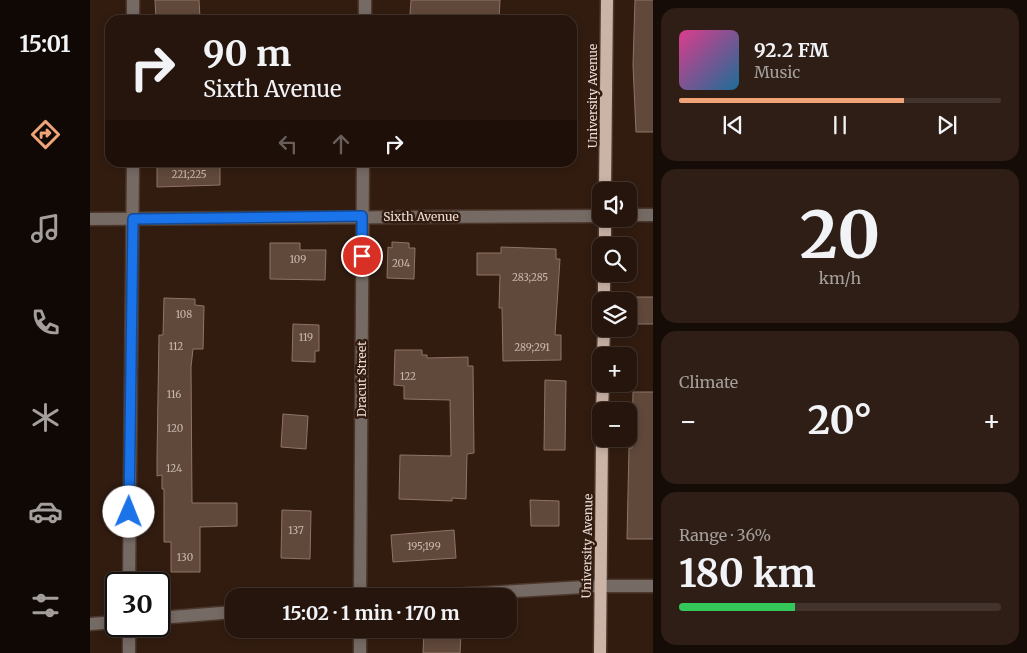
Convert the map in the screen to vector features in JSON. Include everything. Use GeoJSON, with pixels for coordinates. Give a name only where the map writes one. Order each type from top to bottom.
{"type":"FeatureCollection","features":[{"type":"Feature","properties":{"kind":"main road","name":"University Avenue"},"geometry":{"type":"LineString","coordinates":[[605,182],[607,0]]}},
{"type":"Feature","properties":{"kind":"main road","name":"University Avenue"},"geometry":{"type":"LineString","coordinates":[[600,653],[602,447]]}},
{"type":"Feature","properties":{"kind":"street"},"geometry":{"type":"LineString","coordinates":[[133,0],[133,15]]}},
{"type":"Feature","properties":{"kind":"street"},"geometry":{"type":"LineString","coordinates":[[365,0],[365,15]]}},
{"type":"Feature","properties":{"kind":"street"},"geometry":{"type":"LineString","coordinates":[[129,572],[133,167]]}},
{"type":"Feature","properties":{"kind":"street","name":"Dracut Street"},"geometry":{"type":"LineString","coordinates":[[360,588],[363,167]]}},
{"type":"Feature","properties":{"kind":"street"},"geometry":{"type":"LineString","coordinates":[[637,215],[653,215]]}},
{"type":"Feature","properties":{"kind":"street","name":"Sixth Avenue"},"geometry":{"type":"LineString","coordinates":[[90,219],[592,216]]}},
{"type":"Feature","properties":{"kind":"street"},"geometry":{"type":"LineString","coordinates":[[517,591],[600,586],[653,586]]}},
{"type":"Feature","properties":{"kind":"street"},"geometry":{"type":"LineString","coordinates":[[170,617],[225,613]]}},
{"type":"Feature","properties":{"kind":"street"},"geometry":{"type":"LineString","coordinates":[[90,624],[105,623]]}},
{"type":"Feature","properties":{"kind":"street"},"geometry":{"type":"LineString","coordinates":[[129,653],[130,637]]}},
{"type":"Feature","properties":{"kind":"street"},"geometry":{"type":"LineString","coordinates":[[360,638],[360,653]]}},
{"type":"Feature","properties":{"kind":"building"},"geometry":{"type":"Polygon","coordinates":[[[155,0],[199,0],[200,15],[156,15],[155,0]]]}},
{"type":"Feature","properties":{"kind":"building"},"geometry":{"type":"Polygon","coordinates":[[[411,0],[500,0],[499,15],[410,14],[411,0]]]}},
{"type":"Feature","properties":{"kind":"building"},"geometry":{"type":"Polygon","coordinates":[[[635,0],[653,0],[653,132],[636,132],[633,65],[635,0]]]}},
{"type":"Feature","properties":{"kind":"building"},"geometry":{"type":"Polygon","coordinates":[[[157,167],[220,167],[220,185],[157,187],[157,167]]]}},
{"type":"Feature","properties":{"kind":"building"},"geometry":{"type":"Polygon","coordinates":[[[392,242],[409,243],[409,248],[415,248],[414,279],[387,278],[388,247],[392,248],[392,242]]]}},
{"type":"Feature","properties":{"kind":"building"},"geometry":{"type":"Polygon","coordinates":[[[270,243],[300,243],[300,250],[326,250],[325,280],[270,279],[270,243]]]}},
{"type":"Feature","properties":{"kind":"building"},"geometry":{"type":"Polygon","coordinates":[[[501,247],[556,249],[556,259],[560,259],[555,335],[561,335],[561,360],[503,361],[502,308],[499,308],[500,275],[477,275],[477,253],[501,253],[501,247]]]}},
{"type":"Feature","properties":{"kind":"building"},"geometry":{"type":"Polygon","coordinates":[[[637,297],[653,297],[653,324],[637,324],[637,297]]]}},
{"type":"Feature","properties":{"kind":"building"},"geometry":{"type":"Polygon","coordinates":[[[164,298],[195,299],[195,305],[204,306],[203,349],[193,349],[191,367],[192,503],[237,503],[237,526],[200,527],[200,572],[171,572],[171,542],[164,542],[164,489],[162,489],[162,475],[157,476],[157,457],[159,335],[163,335],[164,298]]]}},
{"type":"Feature","properties":{"kind":"building"},"geometry":{"type":"Polygon","coordinates":[[[293,324],[319,325],[319,351],[315,351],[315,362],[292,361],[293,324]]]}},
{"type":"Feature","properties":{"kind":"building"},"geometry":{"type":"Polygon","coordinates":[[[395,350],[422,350],[422,355],[427,355],[427,358],[468,357],[468,366],[473,366],[474,453],[467,454],[466,499],[452,498],[452,501],[399,499],[400,455],[451,456],[450,400],[404,399],[404,386],[394,385],[395,350]]]}},
{"type":"Feature","properties":{"kind":"building"},"geometry":{"type":"Polygon","coordinates":[[[545,380],[566,381],[565,450],[544,450],[545,380]]]}},
{"type":"Feature","properties":{"kind":"building"},"geometry":{"type":"Polygon","coordinates":[[[633,392],[653,392],[653,539],[627,539],[629,448],[637,447],[637,402],[633,402],[633,392]]]}},
{"type":"Feature","properties":{"kind":"building"},"geometry":{"type":"Polygon","coordinates":[[[283,414],[308,416],[306,449],[281,447],[283,414]]]}},
{"type":"Feature","properties":{"kind":"building"},"geometry":{"type":"Polygon","coordinates":[[[530,500],[559,501],[559,526],[531,526],[530,500]]]}},
{"type":"Feature","properties":{"kind":"building"},"geometry":{"type":"Polygon","coordinates":[[[282,510],[311,511],[310,559],[281,558],[282,510]]]}},
{"type":"Feature","properties":{"kind":"building"},"geometry":{"type":"Polygon","coordinates":[[[454,530],[456,558],[393,562],[391,535],[454,530]]]}},
{"type":"Feature","properties":{"kind":"building"},"geometry":{"type":"Polygon","coordinates":[[[424,638],[461,638],[460,653],[423,653],[424,638]]]}},
{"type":"Feature","properties":{"kind":"route"},"geometry":{"type":"LineString","coordinates":[[129,512],[133,219],[362,216],[362,256]]}}]}
